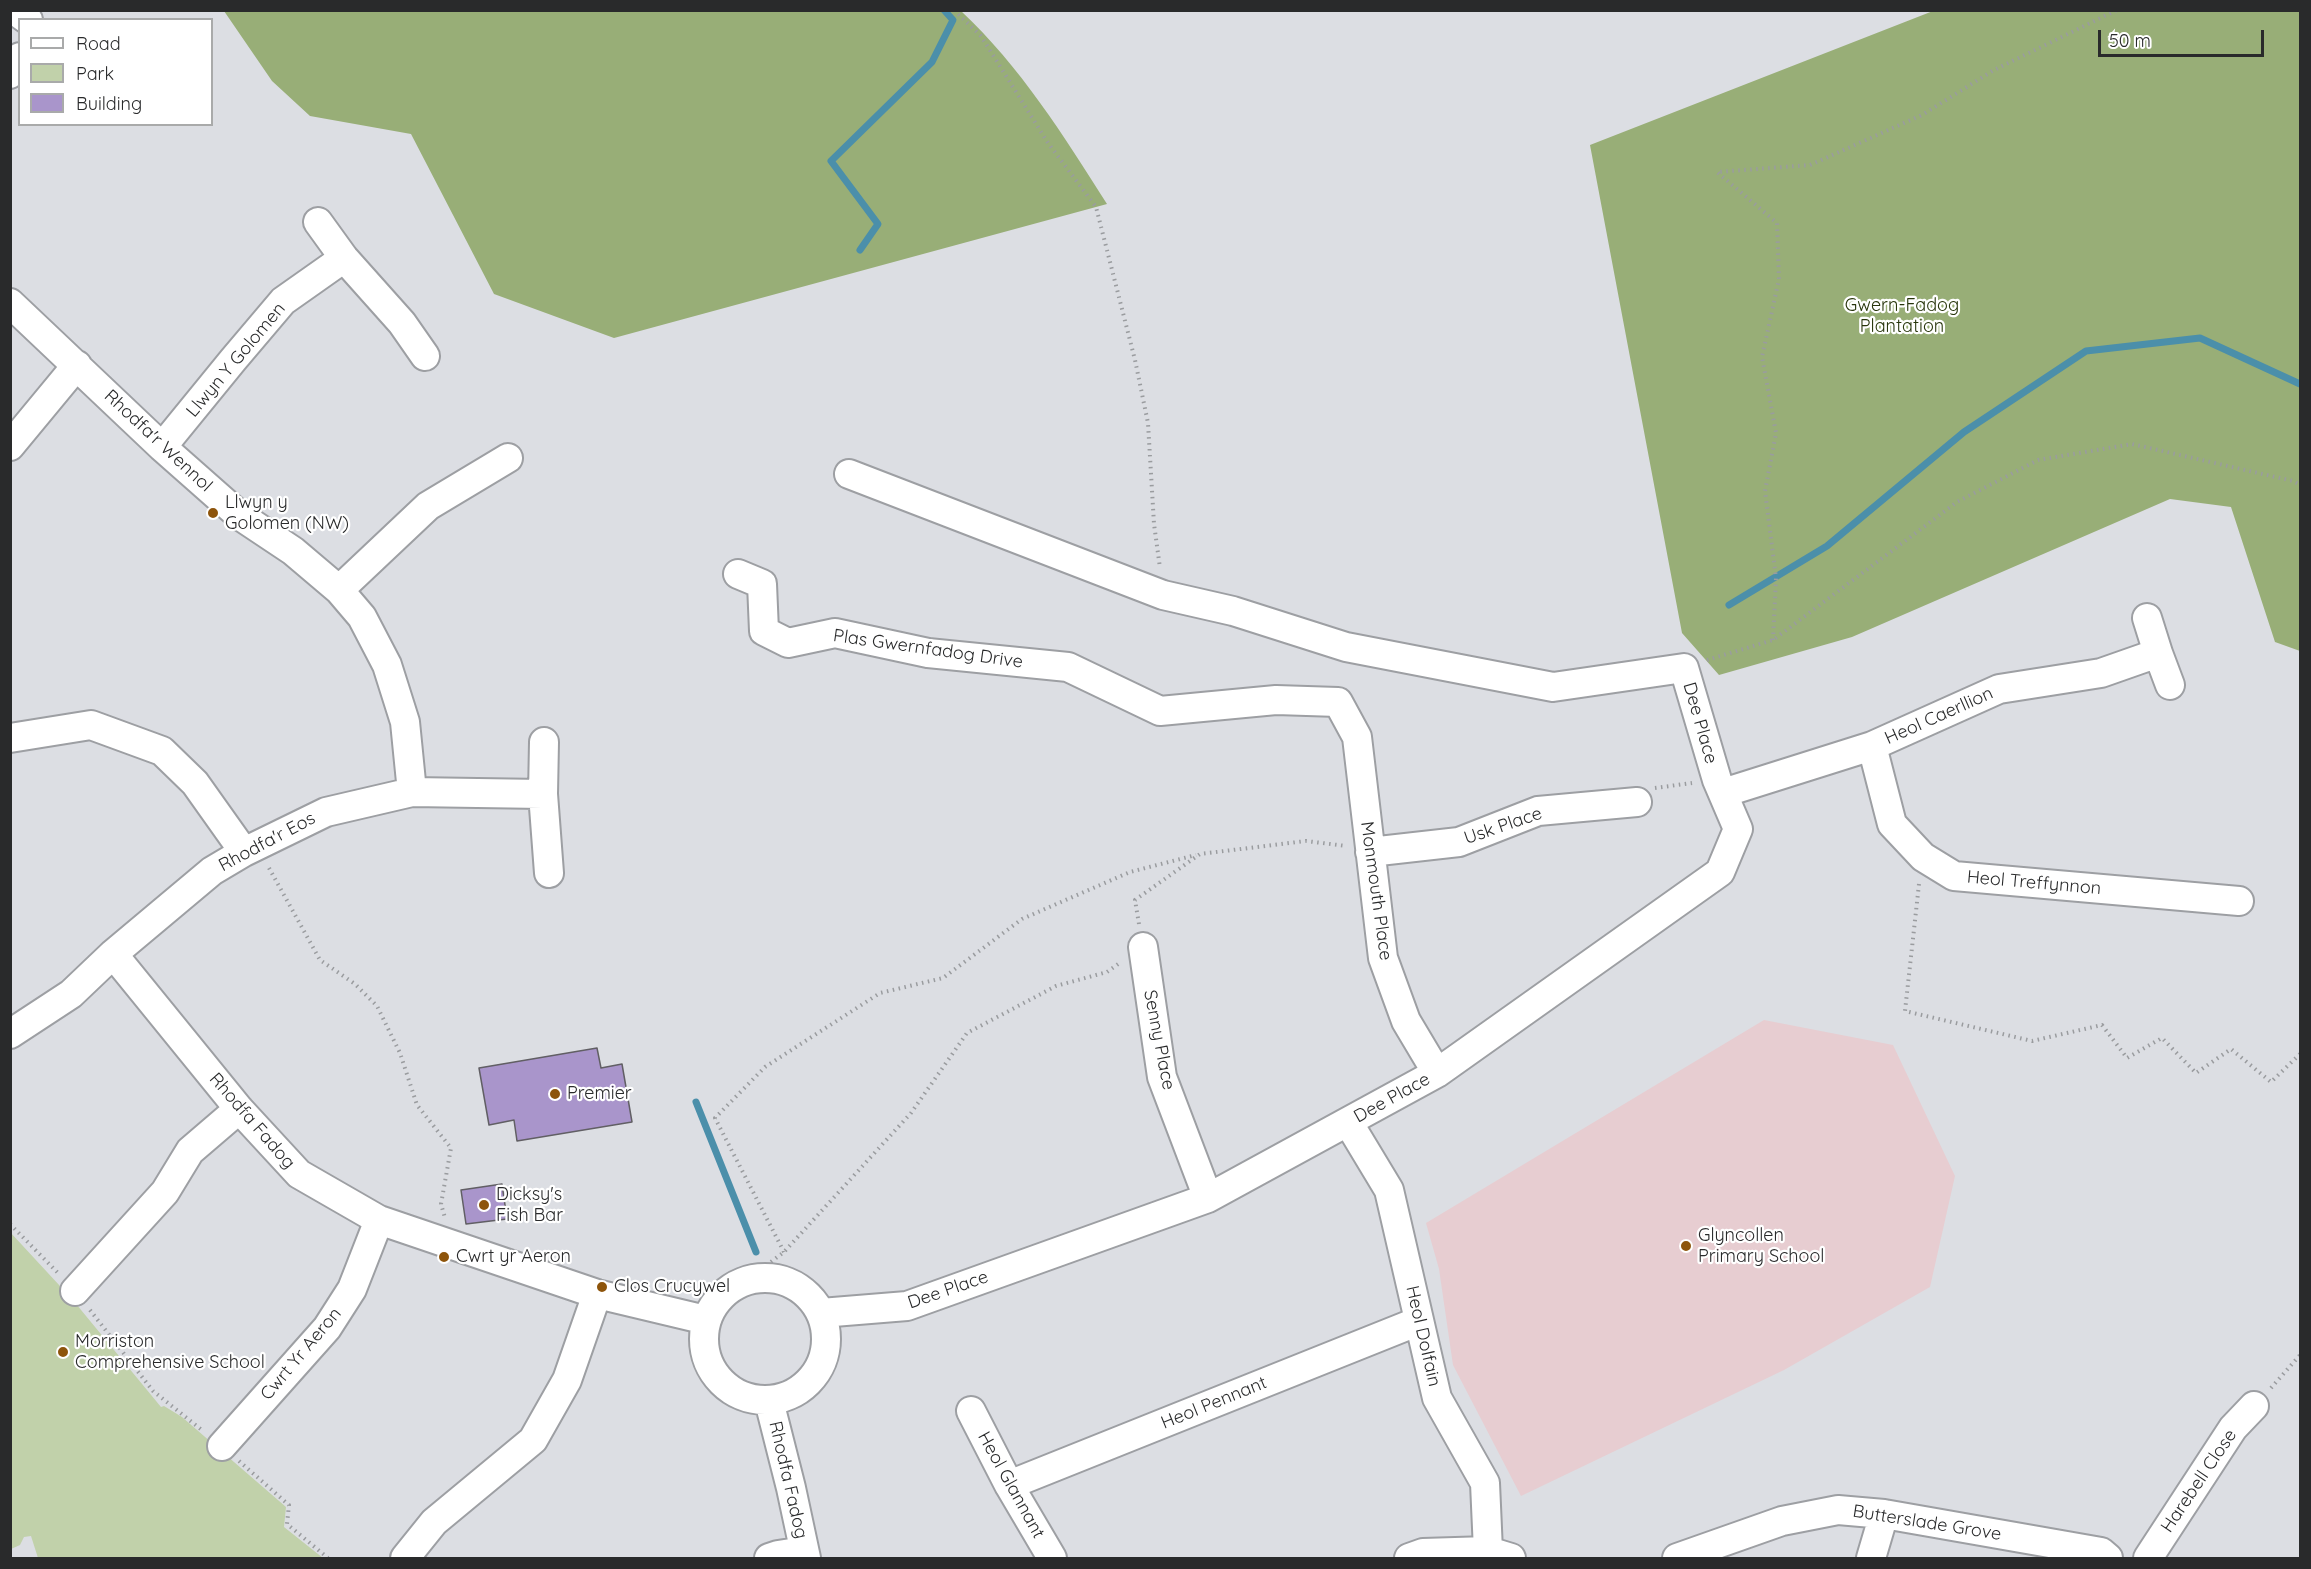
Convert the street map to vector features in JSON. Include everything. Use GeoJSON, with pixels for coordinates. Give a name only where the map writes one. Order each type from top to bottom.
{"type":"FeatureCollection","features":[{"type":"Feature","properties":{"kind":"street"},"geometry":{"type":"LineString","coordinates":[[10,74],[18,60]]}},
{"type":"Feature","properties":{"kind":"street"},"geometry":{"type":"LineString","coordinates":[[318,222],[344,258],[402,323],[425,356]]}},
{"type":"Feature","properties":{"kind":"street","name":"Llwyn Y Golomen"},"geometry":{"type":"LineString","coordinates":[[162,447],[284,301],[344,258]]}},
{"type":"Feature","properties":{"kind":"street","name":"Rhodfa'r Wennol"},"geometry":{"type":"LineString","coordinates":[[10,303],[162,447],[239,515],[293,551],[339,590],[362,617],[387,665],[405,723],[412,792]]}},
{"type":"Feature","properties":{"kind":"street"},"geometry":{"type":"LineString","coordinates":[[10,446],[77,365]]}},
{"type":"Feature","properties":{"kind":"street"},"geometry":{"type":"LineString","coordinates":[[339,590],[428,506],[508,459]]}},
{"type":"Feature","properties":{"kind":"street"},"geometry":{"type":"LineString","coordinates":[[849,474],[1163,595],[1233,611],[1346,647],[1553,687],[1684,668]]}},
{"type":"Feature","properties":{"kind":"street","name":"Plas Gwernfadog Drive"},"geometry":{"type":"LineString","coordinates":[[738,574],[762,584],[764,631],[788,643],[835,633],[928,653],[1068,667],[1160,711],[1276,700],[1338,702]]}},
{"type":"Feature","properties":{"kind":"street"},"geometry":{"type":"LineString","coordinates":[[2147,618],[2170,685]]}},
{"type":"Feature","properties":{"kind":"street","name":"Heol Caerllion"},"geometry":{"type":"LineString","coordinates":[[1720,787],[1872,746],[1999,689],[2101,673],[2158,653]]}},
{"type":"Feature","properties":{"kind":"street","name":"Dee Place"},"geometry":{"type":"LineString","coordinates":[[821,1313],[907,1306],[1208,1198],[1437,1073],[1720,872],[1738,829],[1720,787],[1684,668]]}},
{"type":"Feature","properties":{"kind":"street","name":"Monmouth Place"},"geometry":{"type":"LineString","coordinates":[[1338,702],[1357,737],[1383,958],[1406,1021],[1437,1073]]}},
{"type":"Feature","properties":{"kind":"street"},"geometry":{"type":"LineString","coordinates":[[10,738],[91,724],[162,751],[195,783],[250,849]]}},
{"type":"Feature","properties":{"kind":"street"},"geometry":{"type":"LineString","coordinates":[[544,742],[543,794],[549,873]]}},
{"type":"Feature","properties":{"kind":"street","name":"Heol Treffynnon"},"geometry":{"type":"LineString","coordinates":[[1872,746],[1892,824],[1923,857],[1954,876],[2240,901]]}},
{"type":"Feature","properties":{"kind":"street","name":"Rhodfa'r Eos"},"geometry":{"type":"LineString","coordinates":[[10,1034],[71,994],[113,954],[212,871],[250,849],[326,812],[412,792],[543,794]]}},
{"type":"Feature","properties":{"kind":"street","name":"Usk Place"},"geometry":{"type":"LineString","coordinates":[[1370,852],[1459,842],[1538,811],[1637,802]]}},
{"type":"Feature","properties":{"kind":"street","name":"Senny Place"},"geometry":{"type":"LineString","coordinates":[[1143,947],[1162,1077],[1208,1198]]}},
{"type":"Feature","properties":{"kind":"street","name":"Rhodfa Fadog"},"geometry":{"type":"LineString","coordinates":[[113,954],[239,1109],[298,1174],[379,1220],[597,1294],[706,1320],[704,1351],[712,1371],[729,1390],[748,1399],[769,1401],[795,1394],[811,1380],[823,1362],[827,1334],[821,1313]]}},
{"type":"Feature","properties":{"kind":"street"},"geometry":{"type":"LineString","coordinates":[[75,1291],[165,1192],[190,1151],[239,1109]]}},
{"type":"Feature","properties":{"kind":"street","name":"Heol Dolfain"},"geometry":{"type":"LineString","coordinates":[[1348,1122],[1389,1190],[1437,1398],[1485,1483],[1499,1555]]}},
{"type":"Feature","properties":{"kind":"street","name":"Cwrt Yr Aeron"},"geometry":{"type":"LineString","coordinates":[[222,1446],[327,1328],[352,1289],[379,1220]]}},
{"type":"Feature","properties":{"kind":"street"},"geometry":{"type":"LineString","coordinates":[[706,1320],[716,1301],[733,1287],[747,1280],[769,1278],[797,1287],[813,1301],[821,1313]]}},
{"type":"Feature","properties":{"kind":"street"},"geometry":{"type":"LineString","coordinates":[[405,1558],[434,1522],[533,1440],[567,1380],[597,1294]]}},
{"type":"Feature","properties":{"kind":"street","name":"Heol Pennant"},"geometry":{"type":"LineString","coordinates":[[1009,1485],[1419,1321]]}},
{"type":"Feature","properties":{"kind":"street","name":"Rhodfa Fadog"},"geometry":{"type":"LineString","coordinates":[[769,1401],[805,1555]]}},
{"type":"Feature","properties":{"kind":"street","name":"Harebell Close"},"geometry":{"type":"LineString","coordinates":[[2148,1558],[2233,1428],[2254,1406]]}},
{"type":"Feature","properties":{"kind":"street","name":"Heol Glannant"},"geometry":{"type":"LineString","coordinates":[[971,1411],[1009,1485],[1052,1558]]}},
{"type":"Feature","properties":{"kind":"street","name":"Butterslade Grove"},"geometry":{"type":"LineString","coordinates":[[1677,1558],[1782,1521],[1838,1510],[1884,1514],[2101,1552],[2108,1558]]}},
{"type":"Feature","properties":{"kind":"street"},"geometry":{"type":"LineString","coordinates":[[1871,1558],[1884,1514]]}},
{"type":"Feature","properties":{"kind":"street"},"geometry":{"type":"LineString","coordinates":[[1409,1558],[1423,1552],[1499,1555]]}},
{"type":"Feature","properties":{"kind":"street"},"geometry":{"type":"LineString","coordinates":[[769,1558],[778,1555],[805,1555]]}},
{"type":"Feature","properties":{"kind":"path"},"geometry":{"type":"LineString","coordinates":[[954,10],[981,36],[1048,143],[1096,207],[1135,360],[1148,423],[1154,524],[1158,559],[1163,577],[1163,595]]}},
{"type":"Feature","properties":{"kind":"path"},"geometry":{"type":"LineString","coordinates":[[1773,640],[1776,578],[1765,491],[1776,433],[1762,357],[1779,279],[1777,223],[1717,172],[1810,165],[1922,115],[1994,70],[2117,10]]}},
{"type":"Feature","properties":{"kind":"path"},"geometry":{"type":"LineString","coordinates":[[1684,668],[1773,640],[1957,502],[2038,460],[2132,444],[2293,481],[2301,485]]}},
{"type":"Feature","properties":{"kind":"path"},"geometry":{"type":"LineString","coordinates":[[1637,802],[1644,789],[1720,787]]}},
{"type":"Feature","properties":{"kind":"path"},"geometry":{"type":"LineString","coordinates":[[784,1252],[715,1118],[765,1066],[880,993],[943,978],[1022,919],[1130,872],[1200,854],[1306,841],[1338,844],[1370,852]]}},
{"type":"Feature","properties":{"kind":"path"},"geometry":{"type":"LineString","coordinates":[[250,849],[320,960],[355,984],[377,1006],[400,1053],[417,1105],[451,1148],[441,1204],[454,1246]]}},
{"type":"Feature","properties":{"kind":"path"},"geometry":{"type":"LineString","coordinates":[[747,1280],[784,1252],[911,1113],[967,1033],[1056,986],[1107,972],[1143,947],[1135,900],[1200,854]]}},
{"type":"Feature","properties":{"kind":"path"},"geometry":{"type":"LineString","coordinates":[[1923,857],[1905,1011],[2032,1041],[2102,1025],[2127,1058],[2162,1038],[2196,1074],[2231,1049],[2271,1082],[2301,1054]]}},
{"type":"Feature","properties":{"kind":"path"},"geometry":{"type":"LineString","coordinates":[[10,1224],[75,1291],[153,1391],[222,1446],[289,1505],[287,1524],[328,1558]]}},
{"type":"Feature","properties":{"kind":"path"},"geometry":{"type":"LineString","coordinates":[[2254,1406],[2301,1355]]}},
{"type":"Feature","properties":{"kind":"shaded area","name":"Glyncollen Primary School"},"geometry":{"type":"Polygon","coordinates":[[[1764,1020],[1893,1045],[1955,1176],[1930,1287],[1784,1370],[1521,1496],[1453,1365],[1439,1269],[1426,1223],[1764,1020]]]}},
{"type":"Feature","properties":{"kind":"green space"},"geometry":{"type":"Polygon","coordinates":[[[224,11],[961,11],[1022,78],[1107,204],[614,338],[494,294],[411,134],[310,116],[272,81],[224,11]]]}},
{"type":"Feature","properties":{"kind":"green space","name":"Gwern-Fadog Plantation"},"geometry":{"type":"Polygon","coordinates":[[[1933,11],[2300,11],[2300,651],[2275,642],[2231,507],[2170,499],[1852,637],[1719,675],[1682,633],[1590,145],[1933,11]]]}},
{"type":"Feature","properties":{"kind":"green space","name":"Morriston Comprehensive School"},"geometry":{"type":"Polygon","coordinates":[[[10,1232],[72,1299],[161,1407],[164,1406],[182,1417],[286,1507],[284,1527],[323,1558],[38,1558],[31,1536],[24,1537],[20,1545],[11,1549],[10,1232]]]}},
{"type":"Feature","properties":{"kind":"building","name":"Premier"},"geometry":{"type":"Polygon","coordinates":[[[597,1048],[601,1068],[622,1064],[632,1122],[517,1141],[514,1120],[489,1125],[479,1068],[597,1048]]]}},
{"type":"Feature","properties":{"kind":"building","name":"Dicksy's Fish Bar"},"geometry":{"type":"Polygon","coordinates":[[[502,1184],[507,1219],[466,1224],[461,1190],[502,1184]]]}},
{"type":"Feature","properties":{"kind":"waterway"},"geometry":{"type":"LineString","coordinates":[[860,250],[878,224],[831,161],[932,62],[953,20],[944,10]]}},
{"type":"Feature","properties":{"kind":"waterway"},"geometry":{"type":"LineString","coordinates":[[1729,605],[1827,546],[1964,432],[2086,351],[2200,338],[2300,384]]}},
{"type":"Feature","properties":{"kind":"waterway"},"geometry":{"type":"LineString","coordinates":[[696,1102],[756,1252]]}},
{"type":"Feature","properties":{"kind":"place","name":"Llwyn y Golomen (NW)"},"geometry":{"type":"Point","coordinates":[213,513]}},
{"type":"Feature","properties":{"kind":"place","name":"Premier"},"geometry":{"type":"Point","coordinates":[555,1094]}},
{"type":"Feature","properties":{"kind":"place","name":"Dicksy's Fish Bar"},"geometry":{"type":"Point","coordinates":[484,1205]}},
{"type":"Feature","properties":{"kind":"place","name":"Glyncollen Primary School"},"geometry":{"type":"Point","coordinates":[1686,1246]}},
{"type":"Feature","properties":{"kind":"place","name":"Cwrt yr Aeron"},"geometry":{"type":"Point","coordinates":[444,1257]}},
{"type":"Feature","properties":{"kind":"place","name":"Clos Crucywel"},"geometry":{"type":"Point","coordinates":[602,1287]}},
{"type":"Feature","properties":{"kind":"place","name":"Morriston Comprehensive School"},"geometry":{"type":"Point","coordinates":[63,1352]}}]}
